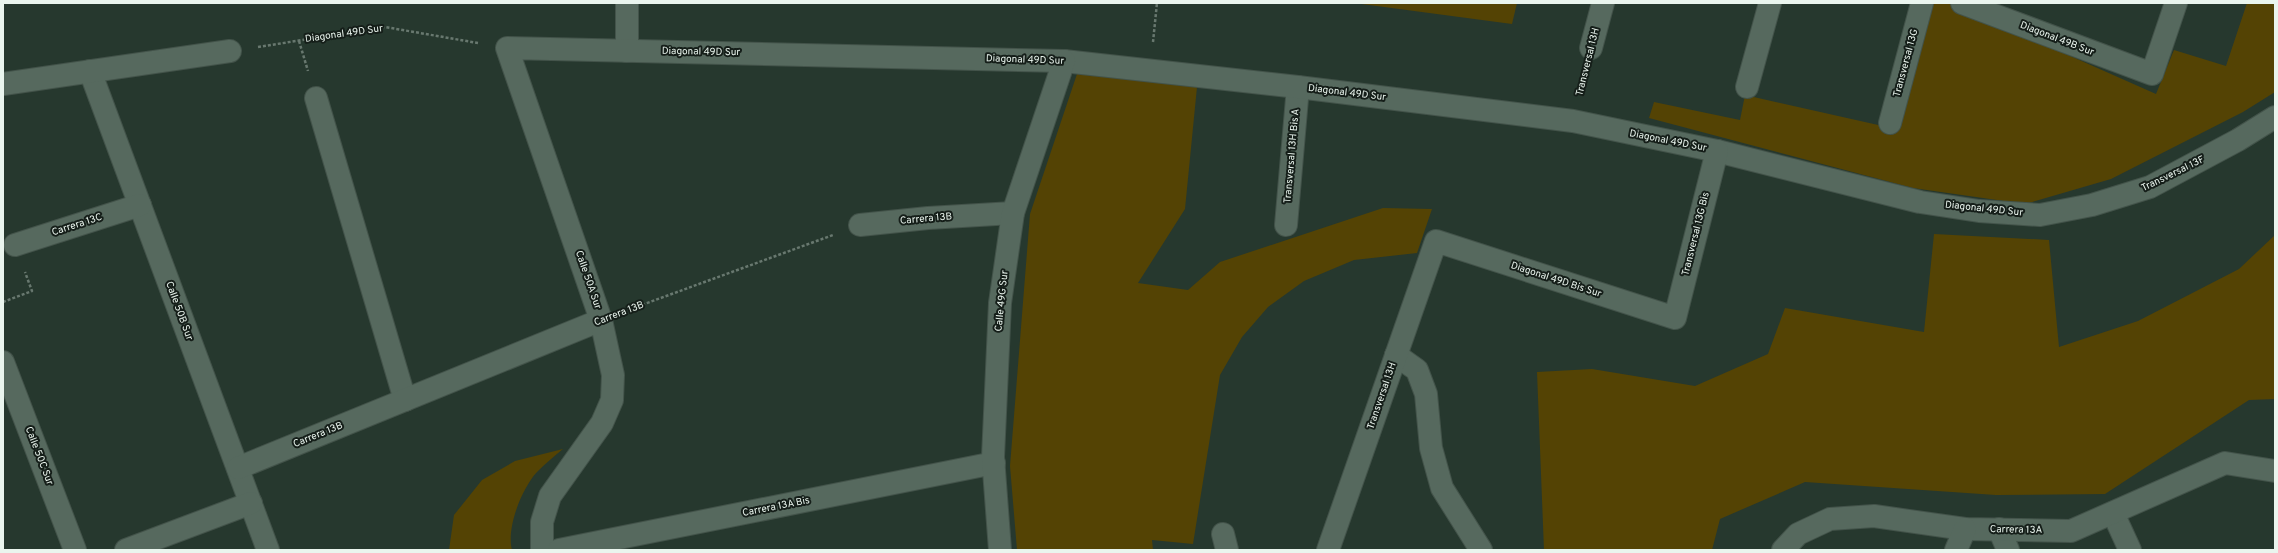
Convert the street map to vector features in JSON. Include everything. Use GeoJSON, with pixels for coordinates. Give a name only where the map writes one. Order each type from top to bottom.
{"type":"FeatureCollection","features":[{"type":"Feature","properties":{"kind":"street"},"geometry":{"type":"LineString","coordinates":[[627,3],[627,50]]}},
{"type":"Feature","properties":{"kind":"street","name":"Transversal 13H"},"geometry":{"type":"LineString","coordinates":[[1591,48],[1603,3]]}},
{"type":"Feature","properties":{"kind":"street"},"geometry":{"type":"LineString","coordinates":[[1747,87],[1770,3]]}},
{"type":"Feature","properties":{"kind":"street","name":"Transversal 13G"},"geometry":{"type":"LineString","coordinates":[[1890,123],[1922,3]]}},
{"type":"Feature","properties":{"kind":"street","name":"Diagonal 49B Sur"},"geometry":{"type":"LineString","coordinates":[[1962,3],[2152,74],[2176,3]]}},
{"type":"Feature","properties":{"kind":"street","name":"Diagonal 49D Sur"},"geometry":{"type":"LineString","coordinates":[[506,48],[1064,61],[1150,70],[1573,121],[1717,151],[1920,202],[1979,211],[2040,215]]}},
{"type":"Feature","properties":{"kind":"street","name":"Calle 50A Sur"},"geometry":{"type":"LineString","coordinates":[[506,48],[601,320],[613,375],[612,400],[602,423],[550,496],[542,522],[542,550]]}},
{"type":"Feature","properties":{"kind":"street"},"geometry":{"type":"LineString","coordinates":[[3,84],[230,51]]}},
{"type":"Feature","properties":{"kind":"street","name":"Calle 49G Sur"},"geometry":{"type":"LineString","coordinates":[[1000,550],[994,463],[1000,303],[1013,213],[1064,61]]}},
{"type":"Feature","properties":{"kind":"street","name":"Calle 50B Sur"},"geometry":{"type":"LineString","coordinates":[[90,71],[268,550]]}},
{"type":"Feature","properties":{"kind":"street","name":"Transversal 13H Bis A"},"geometry":{"type":"LineString","coordinates":[[1286,225],[1298,87]]}},
{"type":"Feature","properties":{"kind":"street"},"geometry":{"type":"LineString","coordinates":[[316,98],[405,400]]}},
{"type":"Feature","properties":{"kind":"street","name":"Transversal 13F"},"geometry":{"type":"LineString","coordinates":[[2040,215],[2092,204],[2150,187],[2238,140],[2275,117]]}},
{"type":"Feature","properties":{"kind":"street","name":"Transversal 13G Bis"},"geometry":{"type":"LineString","coordinates":[[1676,318],[1717,151]]}},
{"type":"Feature","properties":{"kind":"street","name":"Carrera 13C"},"geometry":{"type":"LineString","coordinates":[[15,245],[140,205]]}},
{"type":"Feature","properties":{"kind":"street","name":"Carrera 13B"},"geometry":{"type":"LineString","coordinates":[[860,225],[928,218],[1013,213]]}},
{"type":"Feature","properties":{"kind":"street","name":"Transversal 13H"},"geometry":{"type":"LineString","coordinates":[[1328,550],[1436,241]]}},
{"type":"Feature","properties":{"kind":"street","name":"Diagonal 49D Bis Sur"},"geometry":{"type":"LineString","coordinates":[[1436,241],[1676,318]]}},
{"type":"Feature","properties":{"kind":"street","name":"Carrera 13B"},"geometry":{"type":"LineString","coordinates":[[238,468],[601,320]]}},
{"type":"Feature","properties":{"kind":"street"},"geometry":{"type":"LineString","coordinates":[[1396,355],[1417,370],[1426,394],[1430,448],[1442,488],[1481,550]]}},
{"type":"Feature","properties":{"kind":"street","name":"Calle 50C Sur"},"geometry":{"type":"LineString","coordinates":[[3,362],[75,550]]}},
{"type":"Feature","properties":{"kind":"street","name":"Carrera 13A Bis"},"geometry":{"type":"LineString","coordinates":[[559,550],[994,463]]}},
{"type":"Feature","properties":{"kind":"street","name":"Carrera 13A"},"geometry":{"type":"LineString","coordinates":[[1783,550],[1798,534],[1830,518],[1874,516],[1965,529],[2071,531],[2225,463],[2275,471]]}},
{"type":"Feature","properties":{"kind":"street"},"geometry":{"type":"LineString","coordinates":[[126,550],[251,503]]}},
{"type":"Feature","properties":{"kind":"street"},"geometry":{"type":"LineString","coordinates":[[2113,513],[2130,550]]}},
{"type":"Feature","properties":{"kind":"street"},"geometry":{"type":"LineString","coordinates":[[1956,550],[1965,529]]}},
{"type":"Feature","properties":{"kind":"street"},"geometry":{"type":"LineString","coordinates":[[1999,529],[2008,550]]}},
{"type":"Feature","properties":{"kind":"path"},"geometry":{"type":"LineString","coordinates":[[1150,70],[1157,3]]}},
{"type":"Feature","properties":{"kind":"path","name":"Diagonal 49D Sur"},"geometry":{"type":"LineString","coordinates":[[230,51],[385,27],[506,48]]}},
{"type":"Feature","properties":{"kind":"path","name":"Transversal 13H"},"geometry":{"type":"LineString","coordinates":[[1573,121],[1591,48]]}},
{"type":"Feature","properties":{"kind":"path","name":"Carrera 13B"},"geometry":{"type":"LineString","coordinates":[[601,320],[860,225]]}},
{"type":"Feature","properties":{"kind":"path"},"geometry":{"type":"LineString","coordinates":[[3,302],[32,291],[15,245]]}},
{"type":"Feature","properties":{"kind":"shaded area"},"geometry":{"type":"Polygon","coordinates":[[[1354,3],[1517,3],[1512,24],[1354,3]]]}},
{"type":"Feature","properties":{"kind":"shaded area"},"geometry":{"type":"Polygon","coordinates":[[[1930,3],[1951,3],[2156,94],[2174,50],[2226,66],[2247,3],[2275,3],[2275,92],[2243,112],[2111,179],[2025,204],[1913,188],[1649,118],[1654,102],[1740,120],[1745,95],[1896,129],[1930,3]]]}},
{"type":"Feature","properties":{"kind":"shaded area"},"geometry":{"type":"Polygon","coordinates":[[[1078,71],[1197,87],[1185,209],[1138,283],[1188,290],[1220,262],[1383,208],[1432,209],[1417,253],[1354,260],[1304,281],[1268,307],[1242,337],[1220,375],[1193,544],[1152,540],[1153,550],[1017,550],[1010,466],[1030,214],[1078,71]]]}},
{"type":"Feature","properties":{"kind":"shaded area"},"geometry":{"type":"Polygon","coordinates":[[[1934,234],[2049,240],[2059,347],[2138,321],[2239,269],[2275,235],[2275,399],[2249,400],[2105,494],[1996,495],[1805,482],[1720,519],[1712,550],[1544,550],[1537,372],[1592,369],[1695,386],[1768,354],[1785,308],[1924,332],[1934,234]]]}},
{"type":"Feature","properties":{"kind":"shaded area"},"geometry":{"type":"Polygon","coordinates":[[[563,449],[537,472],[526,488],[513,520],[511,531],[512,550],[449,550],[454,515],[482,480],[515,461],[563,449]]]}}]}
